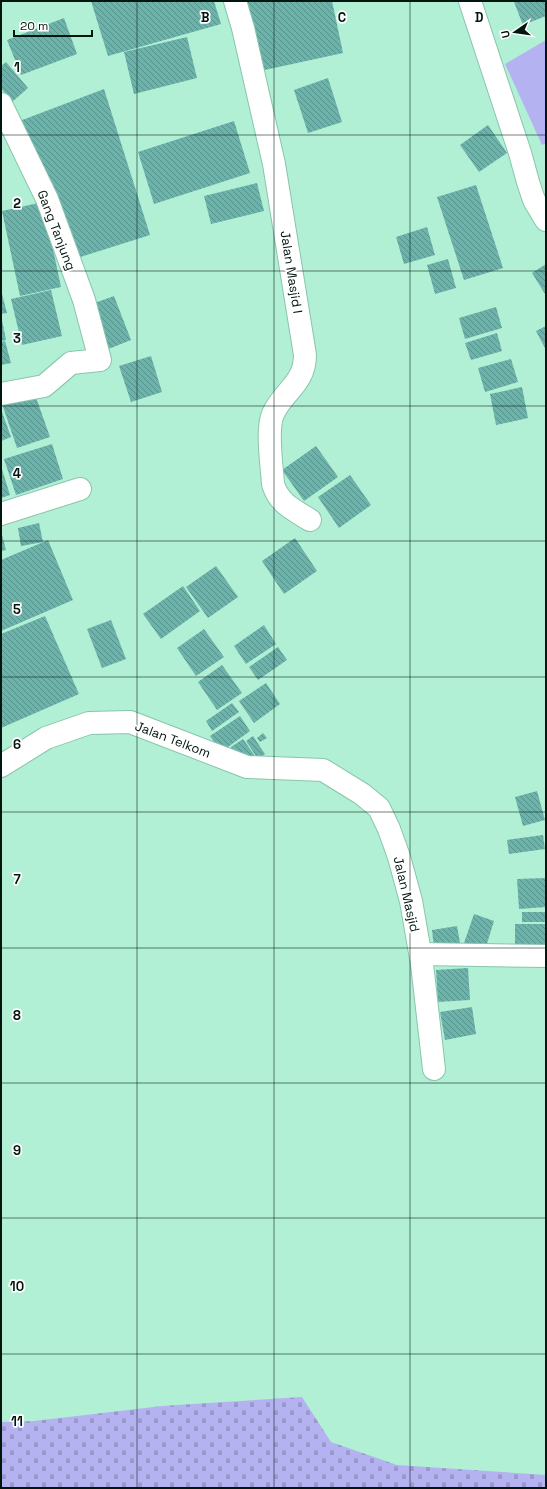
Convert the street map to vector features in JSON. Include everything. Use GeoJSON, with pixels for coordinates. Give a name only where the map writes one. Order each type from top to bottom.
{"type":"FeatureCollection","features":[{"type":"Feature","properties":{"kind":"street","name":"Jalan Masjid I"},"geometry":{"type":"LineString","coordinates":[[235,1],[243,28],[274,164],[305,356],[303,371],[273,415],[270,428],[273,484],[282,502],[310,520]]}},
{"type":"Feature","properties":{"kind":"street"},"geometry":{"type":"LineString","coordinates":[[470,1],[534,200],[546,220]]}},
{"type":"Feature","properties":{"kind":"street","name":"Gang Tanjung"},"geometry":{"type":"LineString","coordinates":[[1,104],[47,199],[84,300],[100,360],[71,363],[44,386],[1,394]]}},
{"type":"Feature","properties":{"kind":"street"},"geometry":{"type":"LineString","coordinates":[[1,514],[80,489]]}},
{"type":"Feature","properties":{"kind":"street","name":"Jalan Telkom"},"geometry":{"type":"LineString","coordinates":[[1,766],[46,738],[89,723],[130,722],[247,767],[305,769]]}},
{"type":"Feature","properties":{"kind":"street","name":"Jalan Masjid"},"geometry":{"type":"LineString","coordinates":[[305,769],[323,770],[362,794],[379,808],[389,829],[399,857],[411,901],[421,954],[434,1069]]}},
{"type":"Feature","properties":{"kind":"street"},"geometry":{"type":"LineString","coordinates":[[421,954],[546,956]]}},
{"type":"Feature","properties":{"kind":"green space"},"geometry":{"type":"Polygon","coordinates":[[[546,40],[546,143],[542,145],[505,64],[546,40]]]}},
{"type":"Feature","properties":{"kind":"green space"},"geometry":{"type":"Polygon","coordinates":[[[302,1397],[331,1442],[397,1465],[546,1475],[546,1488],[1,1488],[1,1422],[34,1421],[162,1406],[302,1397]]]}},
{"type":"Feature","properties":{"kind":"building"},"geometry":{"type":"Polygon","coordinates":[[[91,1],[214,1],[221,24],[108,56],[91,1]]]}},
{"type":"Feature","properties":{"kind":"building"},"geometry":{"type":"Polygon","coordinates":[[[245,1],[332,1],[343,53],[260,71],[245,1]]]}},
{"type":"Feature","properties":{"kind":"building"},"geometry":{"type":"Polygon","coordinates":[[[546,1],[546,16],[523,25],[514,2],[546,1]]]}},
{"type":"Feature","properties":{"kind":"building"},"geometry":{"type":"Polygon","coordinates":[[[64,18],[77,54],[21,75],[7,40],[64,18]]]}},
{"type":"Feature","properties":{"kind":"building"},"geometry":{"type":"Polygon","coordinates":[[[187,37],[197,78],[134,94],[124,52],[187,37]]]}},
{"type":"Feature","properties":{"kind":"building"},"geometry":{"type":"Polygon","coordinates":[[[6,62],[28,88],[12,102],[1,88],[1,66],[6,62]]]}},
{"type":"Feature","properties":{"kind":"building"},"geometry":{"type":"Polygon","coordinates":[[[328,78],[342,122],[308,133],[294,90],[328,78]]]}},
{"type":"Feature","properties":{"kind":"building"},"geometry":{"type":"Polygon","coordinates":[[[104,89],[150,235],[74,259],[17,122],[104,89]]]}},
{"type":"Feature","properties":{"kind":"building"},"geometry":{"type":"Polygon","coordinates":[[[234,121],[250,173],[154,204],[138,152],[234,121]]]}},
{"type":"Feature","properties":{"kind":"building"},"geometry":{"type":"Polygon","coordinates":[[[488,125],[507,153],[479,172],[460,145],[488,125]]]}},
{"type":"Feature","properties":{"kind":"building"},"geometry":{"type":"Polygon","coordinates":[[[257,183],[264,211],[211,224],[204,196],[257,183]]]}},
{"type":"Feature","properties":{"kind":"building"},"geometry":{"type":"Polygon","coordinates":[[[476,185],[503,268],[464,280],[437,197],[476,185]]]}},
{"type":"Feature","properties":{"kind":"building"},"geometry":{"type":"Polygon","coordinates":[[[43,202],[61,287],[20,296],[2,211],[43,202]]]}},
{"type":"Feature","properties":{"kind":"building"},"geometry":{"type":"Polygon","coordinates":[[[427,227],[435,255],[404,264],[396,237],[427,227]]]}},
{"type":"Feature","properties":{"kind":"building"},"geometry":{"type":"Polygon","coordinates":[[[448,259],[456,288],[435,294],[427,265],[448,259]]]}},
{"type":"Feature","properties":{"kind":"building"},"geometry":{"type":"Polygon","coordinates":[[[546,264],[546,294],[545,294],[532,273],[546,264]]]}},
{"type":"Feature","properties":{"kind":"building"},"geometry":{"type":"Polygon","coordinates":[[[1,290],[7,313],[1,314],[1,290]]]}},
{"type":"Feature","properties":{"kind":"building"},"geometry":{"type":"Polygon","coordinates":[[[51,290],[62,336],[22,345],[11,299],[51,290]]]}},
{"type":"Feature","properties":{"kind":"building"},"geometry":{"type":"Polygon","coordinates":[[[114,296],[131,340],[106,350],[89,305],[114,296]]]}},
{"type":"Feature","properties":{"kind":"building"},"geometry":{"type":"Polygon","coordinates":[[[496,307],[502,328],[465,339],[459,318],[496,307]]]}},
{"type":"Feature","properties":{"kind":"building"},"geometry":{"type":"Polygon","coordinates":[[[2,320],[6,340],[1,341],[1,321],[2,320]]]}},
{"type":"Feature","properties":{"kind":"building"},"geometry":{"type":"Polygon","coordinates":[[[546,326],[546,350],[536,331],[546,326]]]}},
{"type":"Feature","properties":{"kind":"building"},"geometry":{"type":"Polygon","coordinates":[[[497,333],[502,351],[471,360],[465,343],[497,333]]]}},
{"type":"Feature","properties":{"kind":"building"},"geometry":{"type":"Polygon","coordinates":[[[5,341],[11,363],[1,365],[1,342],[5,341]]]}},
{"type":"Feature","properties":{"kind":"building"},"geometry":{"type":"Polygon","coordinates":[[[151,356],[162,392],[131,402],[119,366],[151,356]]]}},
{"type":"Feature","properties":{"kind":"building"},"geometry":{"type":"Polygon","coordinates":[[[511,359],[518,382],[485,392],[478,368],[511,359]]]}},
{"type":"Feature","properties":{"kind":"building"},"geometry":{"type":"Polygon","coordinates":[[[522,387],[528,418],[496,425],[490,394],[522,387]]]}},
{"type":"Feature","properties":{"kind":"building"},"geometry":{"type":"Polygon","coordinates":[[[33,389],[50,437],[17,448],[1,401],[33,389]]]}},
{"type":"Feature","properties":{"kind":"building"},"geometry":{"type":"Polygon","coordinates":[[[1,409],[11,437],[1,441],[1,409]]]}},
{"type":"Feature","properties":{"kind":"building"},"geometry":{"type":"Polygon","coordinates":[[[52,444],[63,479],[16,495],[4,459],[52,444]]]}},
{"type":"Feature","properties":{"kind":"building"},"geometry":{"type":"Polygon","coordinates":[[[316,446],[338,477],[304,501],[282,470],[316,446]]]}},
{"type":"Feature","properties":{"kind":"building"},"geometry":{"type":"Polygon","coordinates":[[[1,466],[10,495],[1,498],[1,466]]]}},
{"type":"Feature","properties":{"kind":"building"},"geometry":{"type":"Polygon","coordinates":[[[350,475],[371,505],[339,528],[318,497],[350,475]]]}},
{"type":"Feature","properties":{"kind":"building"},"geometry":{"type":"Polygon","coordinates":[[[39,523],[43,542],[21,546],[18,528],[39,523]]]}},
{"type":"Feature","properties":{"kind":"building"},"geometry":{"type":"Polygon","coordinates":[[[1,531],[6,550],[1,551],[1,531]]]}},
{"type":"Feature","properties":{"kind":"building"},"geometry":{"type":"Polygon","coordinates":[[[295,538],[317,571],[284,594],[262,561],[295,538]]]}},
{"type":"Feature","properties":{"kind":"building"},"geometry":{"type":"Polygon","coordinates":[[[48,540],[73,600],[1,631],[1,560],[48,540]]]}},
{"type":"Feature","properties":{"kind":"building"},"geometry":{"type":"Polygon","coordinates":[[[216,566],[238,597],[208,618],[186,587],[216,566]]]}},
{"type":"Feature","properties":{"kind":"building"},"geometry":{"type":"Polygon","coordinates":[[[183,586],[200,611],[161,639],[143,614],[183,586]]]}},
{"type":"Feature","properties":{"kind":"building"},"geometry":{"type":"Polygon","coordinates":[[[45,616],[79,694],[1,728],[1,634],[45,616]]]}},
{"type":"Feature","properties":{"kind":"building"},"geometry":{"type":"Polygon","coordinates":[[[111,620],[126,659],[102,668],[87,629],[111,620]]]}},
{"type":"Feature","properties":{"kind":"building"},"geometry":{"type":"Polygon","coordinates":[[[264,625],[276,644],[246,664],[234,646],[264,625]]]}},
{"type":"Feature","properties":{"kind":"building"},"geometry":{"type":"Polygon","coordinates":[[[204,629],[224,657],[196,676],[177,648],[204,629]]]}},
{"type":"Feature","properties":{"kind":"building"},"geometry":{"type":"Polygon","coordinates":[[[278,647],[287,660],[258,680],[249,667],[278,647]]]}},
{"type":"Feature","properties":{"kind":"building"},"geometry":{"type":"Polygon","coordinates":[[[222,665],[242,693],[217,710],[198,682],[222,665]]]}},
{"type":"Feature","properties":{"kind":"building"},"geometry":{"type":"Polygon","coordinates":[[[266,683],[280,704],[254,723],[239,701],[266,683]]]}},
{"type":"Feature","properties":{"kind":"building"},"geometry":{"type":"Polygon","coordinates":[[[232,703],[239,712],[212,731],[206,721],[232,703]]]}},
{"type":"Feature","properties":{"kind":"building"},"geometry":{"type":"Polygon","coordinates":[[[240,716],[250,731],[221,752],[210,736],[240,716]]]}},
{"type":"Feature","properties":{"kind":"building"},"geometry":{"type":"Polygon","coordinates":[[[263,733],[267,738],[260,742],[257,738],[263,733]]]}},
{"type":"Feature","properties":{"kind":"building"},"geometry":{"type":"Polygon","coordinates":[[[253,736],[265,754],[258,759],[246,741],[253,736]]]}},
{"type":"Feature","properties":{"kind":"building"},"geometry":{"type":"Polygon","coordinates":[[[243,739],[255,756],[244,764],[231,747],[243,739]]]}},
{"type":"Feature","properties":{"kind":"building"},"geometry":{"type":"Polygon","coordinates":[[[537,791],[545,820],[523,826],[515,797],[537,791]]]}},
{"type":"Feature","properties":{"kind":"building"},"geometry":{"type":"Polygon","coordinates":[[[543,835],[545,849],[509,854],[507,840],[543,835]]]}},
{"type":"Feature","properties":{"kind":"building"},"geometry":{"type":"Polygon","coordinates":[[[546,878],[546,907],[519,909],[517,879],[546,878]]]}},
{"type":"Feature","properties":{"kind":"building"},"geometry":{"type":"Polygon","coordinates":[[[522,912],[546,912],[546,922],[522,922],[522,912]]]}},
{"type":"Feature","properties":{"kind":"building"},"geometry":{"type":"Polygon","coordinates":[[[474,914],[494,921],[485,950],[464,943],[474,914]]]}},
{"type":"Feature","properties":{"kind":"building"},"geometry":{"type":"Polygon","coordinates":[[[515,924],[546,924],[546,950],[515,949],[515,924]]]}},
{"type":"Feature","properties":{"kind":"building"},"geometry":{"type":"Polygon","coordinates":[[[457,926],[460,943],[434,948],[432,930],[457,926]]]}},
{"type":"Feature","properties":{"kind":"building"},"geometry":{"type":"Polygon","coordinates":[[[468,968],[470,1000],[438,1002],[436,970],[468,968]]]}},
{"type":"Feature","properties":{"kind":"building"},"geometry":{"type":"Polygon","coordinates":[[[472,1007],[476,1034],[445,1040],[440,1012],[472,1007]]]}}]}
